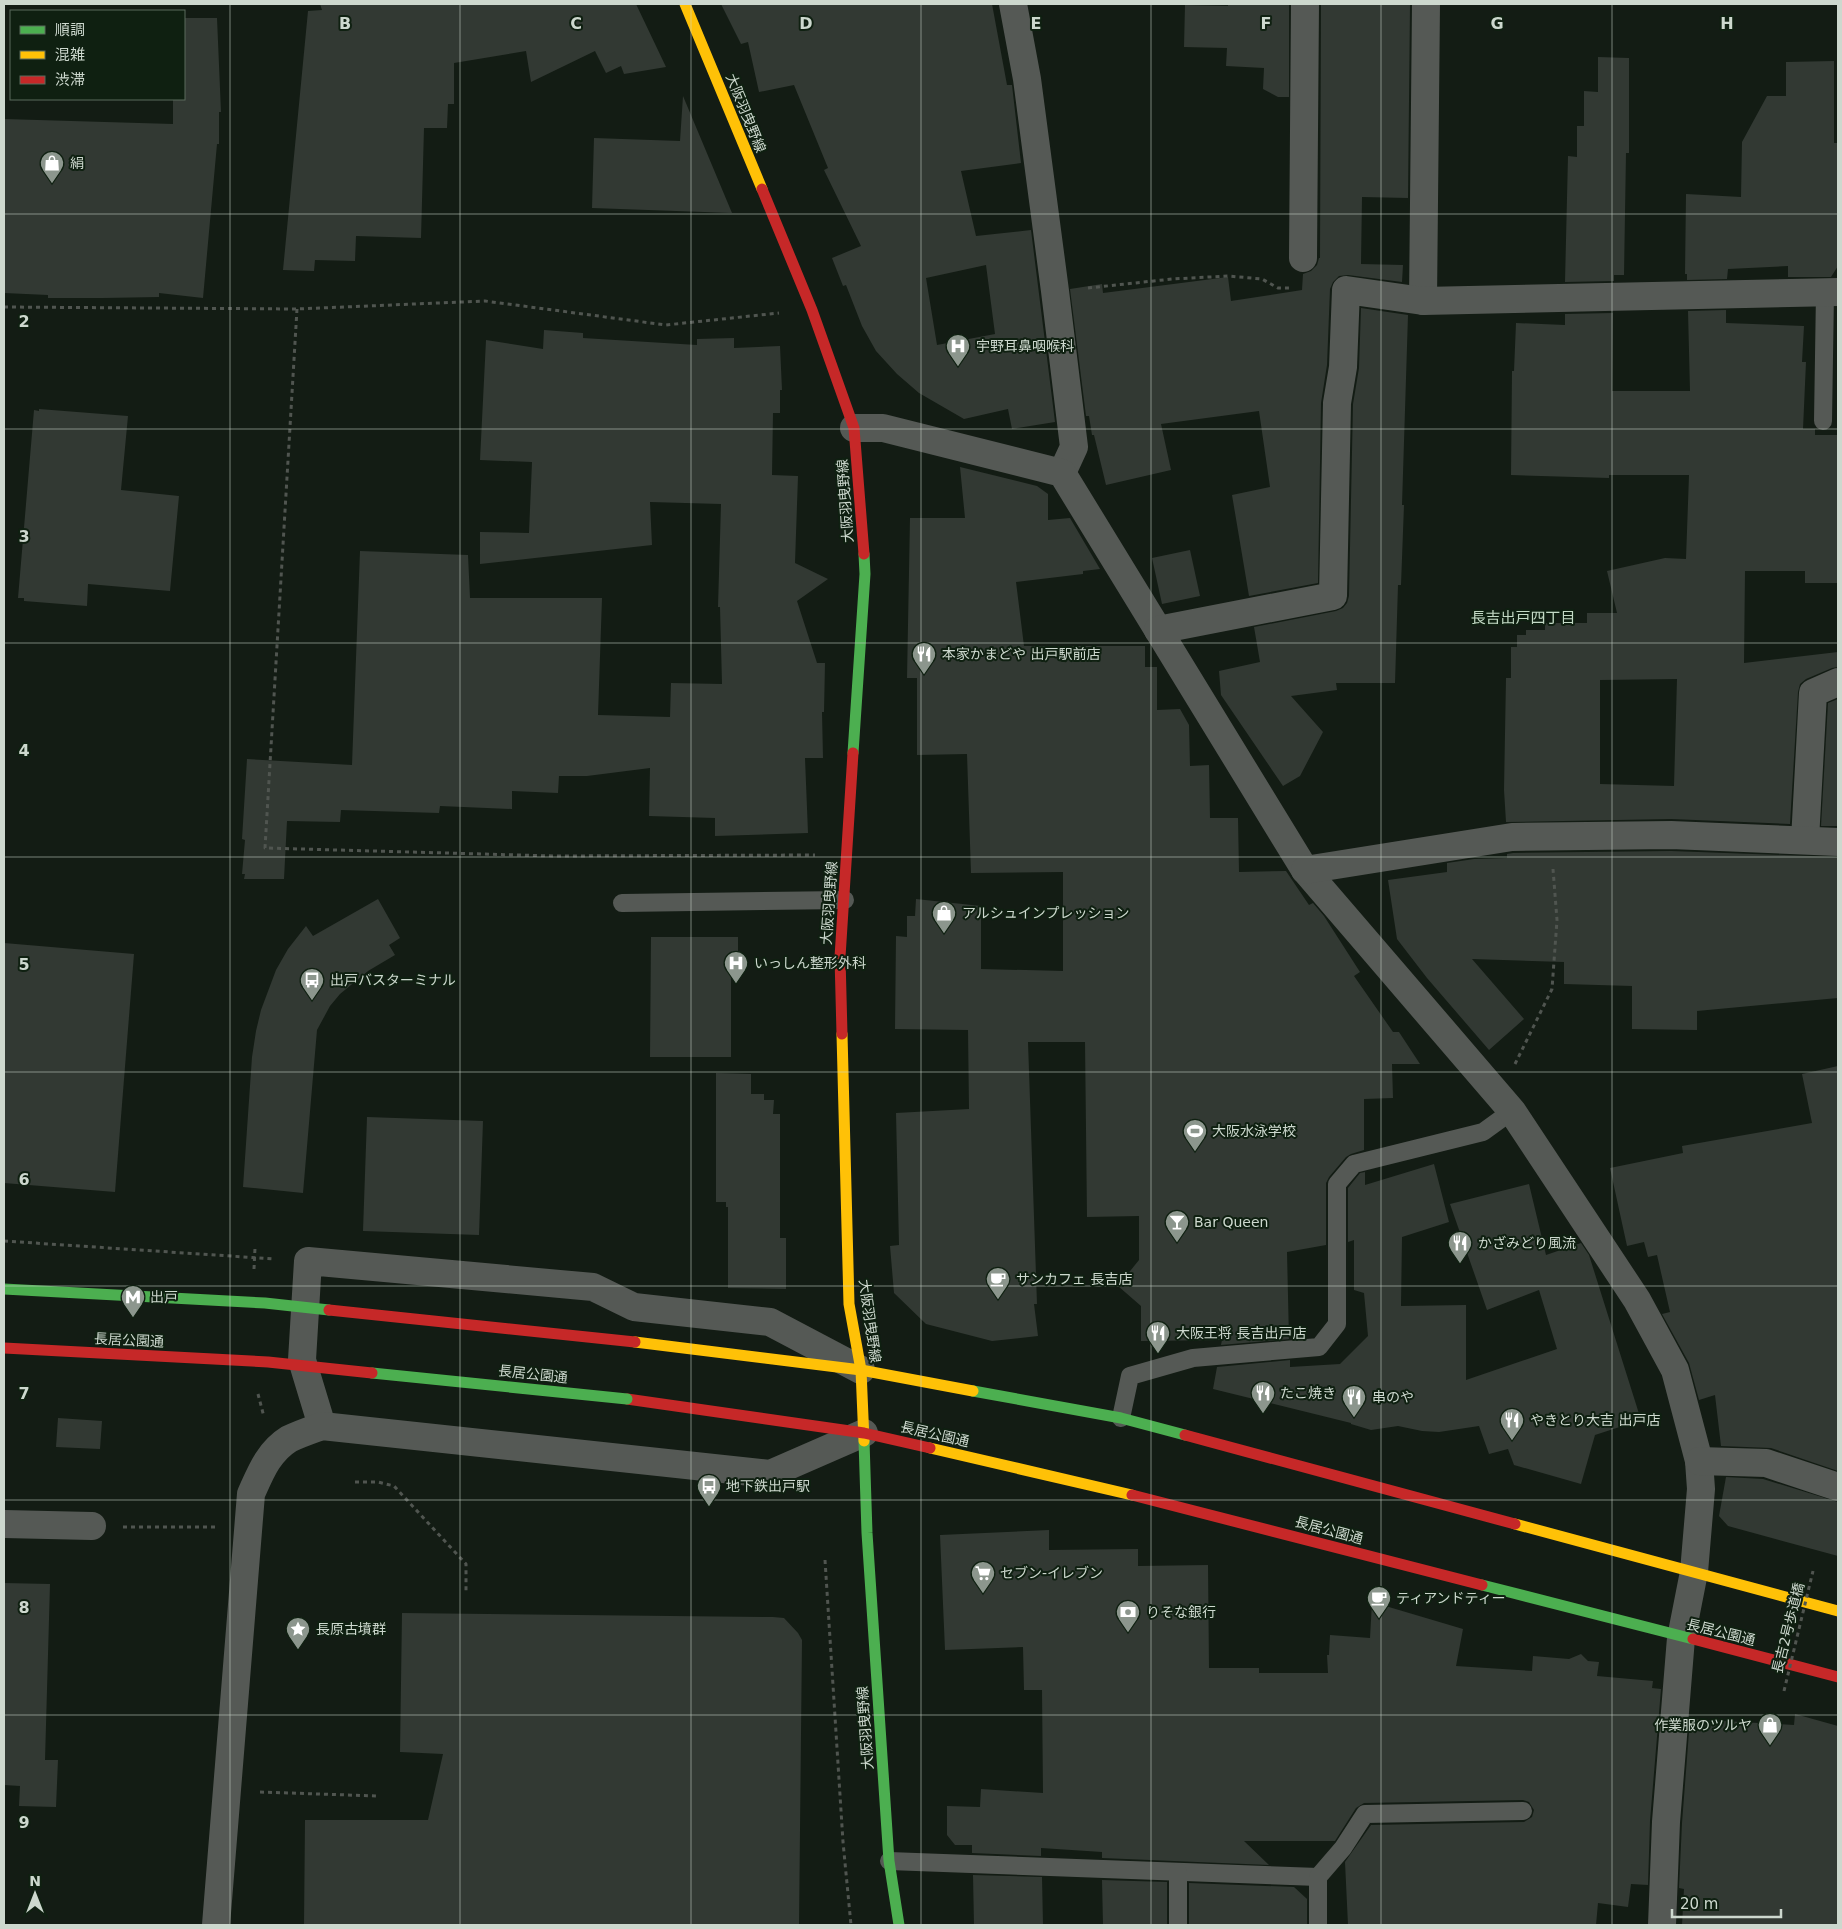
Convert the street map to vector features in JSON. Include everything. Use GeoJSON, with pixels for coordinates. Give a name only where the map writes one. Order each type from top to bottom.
{"type":"FeatureCollection","features":[{"type":"Feature","properties":{"kind":"main road","name":"大阪羽曳野線"},"geometry":{"type":"LineString","coordinates":[[685,4],[812,310],[854,428],[865,574],[840,956],[849,1294],[861,1370],[866,1533],[889,1861],[899,1925]]}},
{"type":"Feature","properties":{"kind":"main road"},"geometry":{"type":"LineString","coordinates":[[4,1289],[265,1303],[635,1342],[861,1370],[1121,1418],[1838,1612]]}},
{"type":"Feature","properties":{"kind":"main road","name":"長居公園通"},"geometry":{"type":"LineString","coordinates":[[4,1348],[268,1362],[627,1399],[864,1433],[1121,1492],[1838,1677]]}},
{"type":"Feature","properties":{"kind":"street"},"geometry":{"type":"LineString","coordinates":[[1013,4],[1027,78],[1074,448],[1062,473]]}},
{"type":"Feature","properties":{"kind":"street"},"geometry":{"type":"LineString","coordinates":[[1303,258],[1305,4]]}},
{"type":"Feature","properties":{"kind":"street"},"geometry":{"type":"LineString","coordinates":[[1423,301],[1426,4]]}},
{"type":"Feature","properties":{"kind":"street"},"geometry":{"type":"LineString","coordinates":[[1158,630],[1333,596],[1337,403],[1343,367],[1346,290],[1423,301],[1831,292]]}},
{"type":"Feature","properties":{"kind":"street"},"geometry":{"type":"LineString","coordinates":[[854,428],[883,428],[1062,473],[1305,870],[1505,1104],[1637,1300],[1675,1370],[1699,1461],[1701,1488],[1694,1572],[1681,1638],[1666,1822],[1662,1925]]}},
{"type":"Feature","properties":{"kind":"street"},"geometry":{"type":"LineString","coordinates":[[1805,840],[1813,693],[1838,682]]}},
{"type":"Feature","properties":{"kind":"street"},"geometry":{"type":"LineString","coordinates":[[1305,870],[1512,837],[1671,834],[1838,842]]}},
{"type":"Feature","properties":{"kind":"street"},"geometry":{"type":"LineString","coordinates":[[322,1426],[302,1360],[308,1262],[593,1287],[634,1307],[770,1322],[861,1370]]}},
{"type":"Feature","properties":{"kind":"street"},"geometry":{"type":"LineString","coordinates":[[216,1925],[251,1494],[266,1462],[289,1439],[322,1426],[770,1474],[864,1433]]}},
{"type":"Feature","properties":{"kind":"street"},"geometry":{"type":"LineString","coordinates":[[1699,1461],[1766,1463],[1838,1487]]}},
{"type":"Feature","properties":{"kind":"street"},"geometry":{"type":"LineString","coordinates":[[4,1524],[92,1526]]}},
{"type":"Feature","properties":{"kind":"lane"},"geometry":{"type":"LineString","coordinates":[[1823,421],[1831,292]]}},
{"type":"Feature","properties":{"kind":"lane"},"geometry":{"type":"LineString","coordinates":[[622,903],[845,900]]}},
{"type":"Feature","properties":{"kind":"lane"},"geometry":{"type":"LineString","coordinates":[[1121,1418],[1130,1376],[1192,1358],[1319,1347],[1337,1324],[1337,1184],[1354,1164],[1483,1132],[1505,1104]]}},
{"type":"Feature","properties":{"kind":"lane"},"geometry":{"type":"LineString","coordinates":[[1318,1925],[1318,1877],[1343,1848],[1365,1814],[1523,1811]]}},
{"type":"Feature","properties":{"kind":"lane"},"geometry":{"type":"LineString","coordinates":[[889,1861],[1318,1877]]}},
{"type":"Feature","properties":{"kind":"lane"},"geometry":{"type":"LineString","coordinates":[[1178,1872],[1178,1925]]}},
{"type":"Feature","properties":{"kind":"path"},"geometry":{"type":"LineString","coordinates":[[1055,291],[1172,279],[1228,276],[1262,279],[1278,288],[1295,287]]}},
{"type":"Feature","properties":{"kind":"path"},"geometry":{"type":"LineString","coordinates":[[4,307],[297,309],[485,301],[666,325],[812,310]]}},
{"type":"Feature","properties":{"kind":"path"},"geometry":{"type":"LineString","coordinates":[[297,309],[265,848],[554,856],[847,855]]}},
{"type":"Feature","properties":{"kind":"path"},"geometry":{"type":"LineString","coordinates":[[1505,1104],[1552,989],[1557,920],[1550,836]]}},
{"type":"Feature","properties":{"kind":"path"},"geometry":{"type":"LineString","coordinates":[[4,1241],[308,1262]]}},
{"type":"Feature","properties":{"kind":"path"},"geometry":{"type":"LineString","coordinates":[[355,1482],[378,1482],[394,1486],[466,1564],[466,1594]]}},
{"type":"Feature","properties":{"kind":"path"},"geometry":{"type":"LineString","coordinates":[[92,1526],[187,1528],[248,1526]]}},
{"type":"Feature","properties":{"kind":"path"},"geometry":{"type":"LineString","coordinates":[[825,1560],[843,1842],[851,1925]]}},
{"type":"Feature","properties":{"kind":"path","name":"長吉2号歩道橋"},"geometry":{"type":"LineString","coordinates":[[1784,1691],[1813,1571]]}},
{"type":"Feature","properties":{"kind":"path"},"geometry":{"type":"LineString","coordinates":[[227,1790],[377,1796]]}},
{"type":"Feature","properties":{"kind":"building"},"geometry":{"type":"Polygon","coordinates":[[[320,4],[636,4],[666,67],[624,74],[621,66],[606,73],[595,51],[531,82],[526,51],[454,63],[454,104],[448,104],[447,128],[424,128],[421,238],[356,236],[355,261],[315,260],[314,271],[283,270],[308,11],[322,10],[320,4]]]}},
{"type":"Feature","properties":{"kind":"building"},"geometry":{"type":"Polygon","coordinates":[[[721,4],[992,4],[1007,85],[1012,85],[1021,163],[961,171],[976,236],[1031,230],[1055,422],[1012,429],[1008,409],[964,419],[919,393],[897,374],[876,351],[862,326],[846,285],[843,286],[832,258],[861,246],[824,170],[828,168],[794,85],[759,92],[748,42],[741,44],[721,4]],[[986,265],[926,278],[937,345],[995,334],[986,265]]]}},
{"type":"Feature","properties":{"kind":"building"},"geometry":{"type":"Polygon","coordinates":[[[1228,4],[1289,4],[1289,97],[1278,97],[1263,89],[1264,68],[1226,66],[1227,48],[1184,47],[1185,5],[1228,6],[1228,4]]]}},
{"type":"Feature","properties":{"kind":"building"},"geometry":{"type":"Polygon","coordinates":[[[1321,4],[1410,4],[1408,198],[1362,197],[1361,264],[1403,265],[1402,282],[1348,275],[1339,276],[1333,282],[1330,289],[1327,365],[1321,403],[1318,583],[1249,596],[1232,495],[1270,487],[1259,411],[1161,424],[1171,470],[1106,485],[1094,435],[1092,435],[1089,416],[1086,416],[1070,289],[1102,284],[1103,293],[1228,277],[1231,301],[1302,290],[1303,274],[1311,271],[1317,265],[1320,258],[1321,4]]]}},
{"type":"Feature","properties":{"kind":"building"},"geometry":{"type":"Polygon","coordinates":[[[185,18],[217,18],[221,112],[219,112],[219,144],[217,144],[203,298],[159,293],[159,297],[48,298],[48,295],[4,293],[4,119],[173,124],[173,100],[185,100],[185,18]]]}},
{"type":"Feature","properties":{"kind":"building"},"geometry":{"type":"Polygon","coordinates":[[[1598,57],[1629,58],[1629,153],[1626,153],[1624,275],[1614,275],[1614,281],[1565,282],[1568,156],[1577,157],[1577,126],[1584,126],[1584,91],[1598,92],[1598,57]]]}},
{"type":"Feature","properties":{"kind":"building"},"geometry":{"type":"Polygon","coordinates":[[[1834,61],[1834,143],[1838,143],[1838,266],[1831,277],[1788,277],[1788,266],[1728,269],[1727,279],[1687,280],[1687,274],[1685,274],[1686,194],[1741,197],[1742,142],[1767,96],[1786,96],[1786,62],[1834,61]]]}},
{"type":"Feature","properties":{"kind":"building"},"geometry":{"type":"Polygon","coordinates":[[[683,96],[732,213],[592,208],[594,138],[680,141],[683,96]]]}},
{"type":"Feature","properties":{"kind":"building"},"geometry":{"type":"Polygon","coordinates":[[[1361,308],[1408,315],[1402,505],[1404,505],[1401,585],[1398,585],[1395,683],[1336,683],[1337,690],[1291,696],[1323,732],[1300,776],[1283,786],[1221,695],[1219,671],[1260,662],[1254,627],[1336,611],[1343,608],[1347,603],[1349,596],[1353,404],[1359,368],[1361,308]]]}},
{"type":"Feature","properties":{"kind":"building"},"geometry":{"type":"Polygon","coordinates":[[[1726,310],[1726,323],[1804,326],[1802,362],[1806,362],[1803,429],[1815,429],[1815,435],[1838,435],[1838,583],[1805,583],[1805,571],[1745,571],[1744,663],[1838,652],[1838,667],[1806,679],[1800,684],[1790,824],[1671,819],[1506,822],[1504,790],[1506,678],[1511,678],[1511,647],[1517,647],[1517,635],[1526,635],[1526,630],[1545,630],[1545,623],[1587,623],[1587,613],[1617,613],[1607,571],[1665,558],[1686,559],[1689,475],[1609,475],[1609,478],[1511,475],[1512,371],[1514,371],[1516,323],[1565,325],[1565,314],[1613,313],[1612,391],[1690,391],[1688,311],[1726,310]],[[1677,679],[1600,680],[1600,784],[1674,786],[1677,679]]]}},
{"type":"Feature","properties":{"kind":"building"},"geometry":{"type":"Polygon","coordinates":[[[544,330],[583,333],[583,338],[697,345],[697,339],[734,338],[734,348],[780,346],[782,390],[780,390],[780,413],[773,413],[772,475],[798,476],[795,563],[828,579],[797,601],[817,663],[825,663],[824,712],[822,712],[823,758],[805,758],[808,833],[715,836],[715,818],[649,816],[650,768],[587,776],[559,776],[558,793],[512,791],[512,809],[440,806],[439,813],[341,810],[340,822],[287,821],[284,879],[244,879],[245,874],[242,874],[245,840],[242,839],[247,759],[352,765],[360,551],[468,555],[470,598],[602,598],[598,715],[670,717],[671,683],[722,684],[720,607],[718,607],[721,504],[650,502],[652,545],[480,564],[480,532],[529,533],[532,462],[480,460],[486,340],[543,349],[544,330]]]}},
{"type":"Feature","properties":{"kind":"building"},"geometry":{"type":"Polygon","coordinates":[[[39,409],[128,416],[121,490],[179,496],[170,591],[88,584],[87,606],[24,601],[24,598],[18,598],[34,410],[39,411],[39,409]]]}},
{"type":"Feature","properties":{"kind":"building"},"geometry":{"type":"Polygon","coordinates":[[[960,467],[1037,486],[1048,494],[1048,520],[1070,518],[1100,569],[1083,571],[1083,574],[1016,582],[1024,646],[1145,646],[1145,667],[1157,667],[1157,710],[1180,709],[1189,725],[1190,766],[1209,765],[1210,818],[1238,818],[1239,872],[1286,871],[1309,905],[1313,903],[1324,916],[1360,972],[1354,976],[1393,1032],[1399,1032],[1420,1064],[1392,1064],[1393,1098],[1364,1099],[1364,1150],[1346,1157],[1326,1183],[1326,1245],[1287,1252],[1289,1339],[1221,1345],[1222,1340],[1141,1341],[1141,1306],[1118,1286],[1139,1260],[1139,1216],[1087,1217],[1085,1042],[1028,1042],[1037,1304],[1034,1304],[1038,1336],[992,1341],[926,1324],[894,1293],[890,1246],[899,1245],[896,1113],[969,1109],[968,1030],[895,1029],[896,936],[907,937],[907,916],[915,916],[916,899],[981,906],[981,969],[1063,971],[1063,872],[971,873],[967,754],[917,755],[917,678],[907,678],[910,518],[965,518],[960,467]]]}},
{"type":"Feature","properties":{"kind":"building"},"geometry":{"type":"Polygon","coordinates":[[[1190,550],[1200,596],[1162,604],[1152,558],[1190,550]]]}},
{"type":"Feature","properties":{"kind":"building"},"geometry":{"type":"Polygon","coordinates":[[[1838,699],[1838,826],[1821,826],[1828,703],[1838,699]]]}},
{"type":"Feature","properties":{"kind":"building"},"geometry":{"type":"Polygon","coordinates":[[[1671,851],[1838,857],[1838,998],[1697,1011],[1697,1030],[1632,1029],[1632,986],[1564,984],[1564,962],[1472,959],[1524,1019],[1489,1050],[1427,978],[1397,939],[1388,880],[1447,872],[1447,863],[1474,859],[1507,858],[1507,854],[1513,853],[1671,851]]]}},
{"type":"Feature","properties":{"kind":"building"},"geometry":{"type":"Polygon","coordinates":[[[378,899],[400,938],[389,945],[395,955],[368,971],[340,994],[330,1006],[317,1030],[303,1193],[243,1187],[252,1057],[261,1010],[276,970],[288,949],[306,926],[313,936],[378,899]]]}},
{"type":"Feature","properties":{"kind":"building"},"geometry":{"type":"Polygon","coordinates":[[[651,937],[738,937],[738,966],[731,966],[731,1057],[650,1057],[651,937]]]}},
{"type":"Feature","properties":{"kind":"building"},"geometry":{"type":"Polygon","coordinates":[[[4,943],[134,954],[115,1192],[4,1183],[4,943]]]}},
{"type":"Feature","properties":{"kind":"building"},"geometry":{"type":"Polygon","coordinates":[[[1838,1066],[1838,1471],[1771,1448],[1721,1446],[1715,1395],[1699,1400],[1689,1363],[1662,1314],[1670,1312],[1657,1255],[1648,1257],[1644,1242],[1627,1246],[1610,1168],[1683,1153],[1682,1146],[1812,1123],[1802,1074],[1838,1066]]]}},
{"type":"Feature","properties":{"kind":"building"},"geometry":{"type":"Polygon","coordinates":[[[716,1073],[751,1074],[751,1094],[764,1094],[764,1100],[774,1100],[773,1114],[780,1114],[780,1238],[786,1238],[786,1289],[728,1288],[728,1207],[726,1207],[726,1202],[716,1202],[716,1073]]]}},
{"type":"Feature","properties":{"kind":"building"},"geometry":{"type":"Polygon","coordinates":[[[367,1117],[483,1121],[479,1235],[363,1231],[367,1117]]]}},
{"type":"Feature","properties":{"kind":"building"},"geometry":{"type":"Polygon","coordinates":[[[1434,1164],[1449,1222],[1402,1237],[1401,1306],[1466,1305],[1466,1380],[1557,1349],[1539,1290],[1487,1310],[1450,1204],[1529,1184],[1546,1255],[1581,1243],[1589,1255],[1641,1420],[1595,1435],[1581,1484],[1514,1465],[1508,1449],[1489,1454],[1479,1426],[1439,1432],[1398,1426],[1371,1430],[1351,1423],[1213,1389],[1217,1367],[1290,1360],[1290,1367],[1340,1364],[1368,1336],[1364,1293],[1354,1290],[1354,1240],[1348,1242],[1348,1188],[1360,1173],[1365,1172],[1365,1185],[1434,1164]]]}},
{"type":"Feature","properties":{"kind":"building"},"geometry":{"type":"Polygon","coordinates":[[[58,1418],[102,1421],[100,1449],[56,1447],[58,1418]]]}},
{"type":"Feature","properties":{"kind":"building"},"geometry":{"type":"Polygon","coordinates":[[[1726,1477],[1763,1479],[1838,1502],[1838,1556],[1728,1526],[1719,1516],[1726,1477]]]}},
{"type":"Feature","properties":{"kind":"building"},"geometry":{"type":"Polygon","coordinates":[[[1049,1530],[1049,1550],[1138,1549],[1138,1566],[1208,1565],[1209,1668],[1259,1668],[1259,1673],[1328,1673],[1327,1655],[1329,1655],[1330,1635],[1370,1638],[1372,1602],[1463,1629],[1456,1666],[1532,1671],[1533,1656],[1569,1659],[1581,1654],[1588,1661],[1599,1662],[1597,1676],[1653,1681],[1652,1688],[1661,1689],[1650,1821],[1648,1885],[1631,1884],[1628,1907],[1598,1903],[1596,1925],[1348,1925],[1345,1862],[1371,1825],[1524,1822],[1532,1817],[1534,1810],[1529,1802],[1523,1800],[1364,1803],[1356,1808],[1335,1841],[1244,1841],[1269,1865],[1102,1858],[1102,1852],[1041,1848],[1041,1856],[972,1853],[972,1845],[955,1845],[947,1835],[947,1806],[980,1807],[981,1789],[1043,1793],[1042,1690],[1024,1690],[1023,1647],[945,1650],[940,1535],[1049,1530]]]}},
{"type":"Feature","properties":{"kind":"building"},"geometry":{"type":"Polygon","coordinates":[[[4,1583],[50,1584],[45,1760],[58,1760],[56,1807],[19,1806],[20,1786],[4,1785],[4,1583]]]}},
{"type":"Feature","properties":{"kind":"building"},"geometry":{"type":"Polygon","coordinates":[[[402,1613],[784,1618],[802,1640],[799,1925],[304,1925],[305,1820],[428,1820],[443,1754],[400,1752],[402,1613]]]}},
{"type":"Feature","properties":{"kind":"building"},"geometry":{"type":"Polygon","coordinates":[[[1795,1714],[1838,1726],[1838,1925],[1682,1925],[1684,1889],[1679,1888],[1690,1719],[1794,1725],[1795,1714]]]}},
{"type":"Feature","properties":{"kind":"building"},"geometry":{"type":"Polygon","coordinates":[[[973,1875],[1042,1877],[1043,1925],[974,1925],[973,1875]]]}},
{"type":"Feature","properties":{"kind":"building"},"geometry":{"type":"Polygon","coordinates":[[[1102,1880],[1167,1882],[1167,1925],[1103,1925],[1102,1880]]]}},
{"type":"Feature","properties":{"kind":"building"},"geometry":{"type":"Polygon","coordinates":[[[1189,1883],[1294,1887],[1307,1899],[1307,1925],[1189,1925],[1189,1883]]]}},
{"type":"Feature","properties":{"kind":"traffic: fast"},"geometry":{"type":"LineString","coordinates":[[853,753],[865,574],[864,554]]}},
{"type":"Feature","properties":{"kind":"traffic: fast"},"geometry":{"type":"LineString","coordinates":[[4,1289],[265,1303],[329,1310]]}},
{"type":"Feature","properties":{"kind":"traffic: fast"},"geometry":{"type":"LineString","coordinates":[[372,1373],[627,1399]]}},
{"type":"Feature","properties":{"kind":"traffic: fast"},"geometry":{"type":"LineString","coordinates":[[973,1391],[1121,1418],[1185,1435]]}},
{"type":"Feature","properties":{"kind":"traffic: fast"},"geometry":{"type":"LineString","coordinates":[[864,1441],[867,1533],[889,1861],[899,1925]]}},
{"type":"Feature","properties":{"kind":"traffic: fast"},"geometry":{"type":"LineString","coordinates":[[1482,1585],[1693,1639]]}},
{"type":"Feature","properties":{"kind":"traffic: slow"},"geometry":{"type":"LineString","coordinates":[[685,4],[762,189]]}},
{"type":"Feature","properties":{"kind":"traffic: slow"},"geometry":{"type":"LineString","coordinates":[[842,1034],[849,1304],[861,1370],[864,1441]]}},
{"type":"Feature","properties":{"kind":"traffic: slow"},"geometry":{"type":"LineString","coordinates":[[635,1342],[861,1370],[973,1391]]}},
{"type":"Feature","properties":{"kind":"traffic: slow"},"geometry":{"type":"LineString","coordinates":[[930,1448],[1132,1495]]}},
{"type":"Feature","properties":{"kind":"traffic: slow"},"geometry":{"type":"LineString","coordinates":[[1515,1524],[1838,1611]]}},
{"type":"Feature","properties":{"kind":"traffic: jam"},"geometry":{"type":"LineString","coordinates":[[762,189],[812,310],[854,428],[864,554]]}},
{"type":"Feature","properties":{"kind":"traffic: jam"},"geometry":{"type":"LineString","coordinates":[[842,1034],[840,957],[853,753]]}},
{"type":"Feature","properties":{"kind":"traffic: jam"},"geometry":{"type":"LineString","coordinates":[[329,1310],[635,1342]]}},
{"type":"Feature","properties":{"kind":"traffic: jam"},"geometry":{"type":"LineString","coordinates":[[4,1348],[268,1362],[372,1373]]}},
{"type":"Feature","properties":{"kind":"traffic: jam"},"geometry":{"type":"LineString","coordinates":[[627,1399],[864,1433],[930,1448]]}},
{"type":"Feature","properties":{"kind":"traffic: jam"},"geometry":{"type":"LineString","coordinates":[[1185,1435],[1515,1524]]}},
{"type":"Feature","properties":{"kind":"traffic: jam"},"geometry":{"type":"LineString","coordinates":[[1132,1495],[1482,1585]]}},
{"type":"Feature","properties":{"kind":"traffic: jam"},"geometry":{"type":"LineString","coordinates":[[1693,1639],[1838,1677]]}},
{"type":"Feature","properties":{"kind":"place","name":"絹"},"geometry":{"type":"Point","coordinates":[52,184]}},
{"type":"Feature","properties":{"kind":"place","name":"宇野耳鼻咽喉科"},"geometry":{"type":"Point","coordinates":[958,367]}},
{"type":"Feature","properties":{"kind":"place","name":"本家かまどや 出戸駅前店"},"geometry":{"type":"Point","coordinates":[924,675]}},
{"type":"Feature","properties":{"kind":"place","name":"アルシュインプレッション"},"geometry":{"type":"Point","coordinates":[944,934]}},
{"type":"Feature","properties":{"kind":"place","name":"いっしん整形外科"},"geometry":{"type":"Point","coordinates":[736,984]}},
{"type":"Feature","properties":{"kind":"place","name":"出戸バスターミナル"},"geometry":{"type":"Point","coordinates":[312,1001]}},
{"type":"Feature","properties":{"kind":"place","name":"大阪水泳学校"},"geometry":{"type":"Point","coordinates":[1195,1152]}},
{"type":"Feature","properties":{"kind":"place","name":"Bar Queen"},"geometry":{"type":"Point","coordinates":[1177,1243]}},
{"type":"Feature","properties":{"kind":"place","name":"かざみどり風流"},"geometry":{"type":"Point","coordinates":[1460,1264]}},
{"type":"Feature","properties":{"kind":"place","name":"サンカフェ 長吉店"},"geometry":{"type":"Point","coordinates":[998,1300]}},
{"type":"Feature","properties":{"kind":"place","name":"出戸"},"geometry":{"type":"Point","coordinates":[133,1318]}},
{"type":"Feature","properties":{"kind":"place","name":"大阪王将 長吉出戸店"},"geometry":{"type":"Point","coordinates":[1158,1354]}},
{"type":"Feature","properties":{"kind":"place","name":"たこ焼き"},"geometry":{"type":"Point","coordinates":[1263,1414]}},
{"type":"Feature","properties":{"kind":"place","name":"串のや"},"geometry":{"type":"Point","coordinates":[1354,1418]}},
{"type":"Feature","properties":{"kind":"place","name":"やきとり大吉 出戸店"},"geometry":{"type":"Point","coordinates":[1512,1441]}},
{"type":"Feature","properties":{"kind":"place","name":"地下鉄出戸駅"},"geometry":{"type":"Point","coordinates":[709,1507]}},
{"type":"Feature","properties":{"kind":"place","name":"セブン-イレブン"},"geometry":{"type":"Point","coordinates":[983,1594]}},
{"type":"Feature","properties":{"kind":"place","name":"ティアンドティー"},"geometry":{"type":"Point","coordinates":[1379,1619]}},
{"type":"Feature","properties":{"kind":"place","name":"りそな銀行"},"geometry":{"type":"Point","coordinates":[1128,1633]}},
{"type":"Feature","properties":{"kind":"place","name":"長原古墳群"},"geometry":{"type":"Point","coordinates":[298,1650]}},
{"type":"Feature","properties":{"kind":"place","name":"作業服のツルヤ"},"geometry":{"type":"Point","coordinates":[1770,1746]}},
{"type":"Feature","properties":{"kind":"district","name":"長吉出戸四丁目"},"geometry":{"type":"Point","coordinates":[1523,618]}}]}
